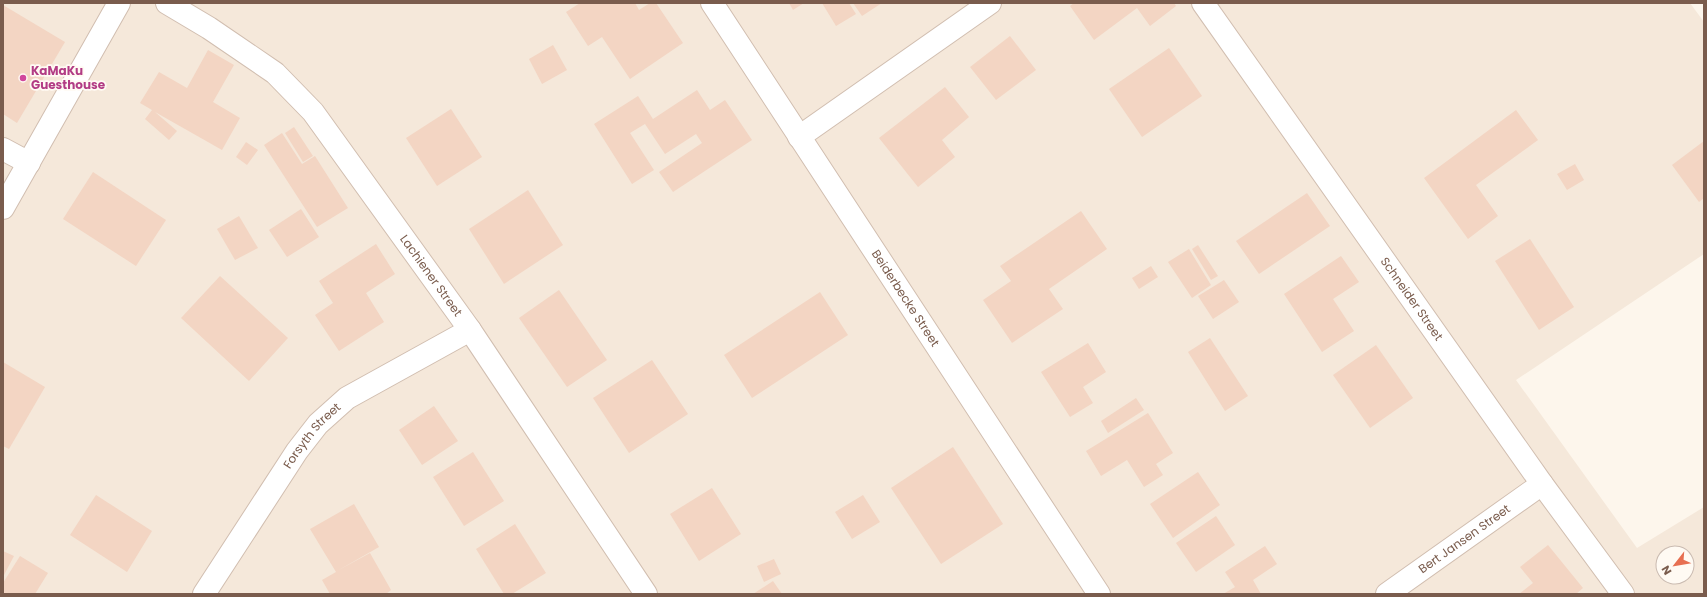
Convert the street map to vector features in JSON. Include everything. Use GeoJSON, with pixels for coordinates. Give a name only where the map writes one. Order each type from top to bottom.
{"type":"FeatureCollection","features":[{"type":"Feature","properties":{"kind":"street"},"geometry":{"type":"LineString","coordinates":[[3,208],[119,3]]}},
{"type":"Feature","properties":{"kind":"street","name":"Lachiener Street"},"geometry":{"type":"LineString","coordinates":[[167,3],[209,28],[275,73],[313,112],[470,330],[646,594]]}},
{"type":"Feature","properties":{"kind":"street","name":"Beiderbecke Street"},"geometry":{"type":"LineString","coordinates":[[712,3],[1099,594]]}},
{"type":"Feature","properties":{"kind":"street"},"geometry":{"type":"LineString","coordinates":[[799,137],[990,3]]}},
{"type":"Feature","properties":{"kind":"street","name":"Schneider Street"},"geometry":{"type":"LineString","coordinates":[[1203,3],[1542,484],[1623,594]]}},
{"type":"Feature","properties":{"kind":"street"},"geometry":{"type":"LineString","coordinates":[[3,148],[29,163]]}},
{"type":"Feature","properties":{"kind":"street","name":"Forsyth Street"},"geometry":{"type":"LineString","coordinates":[[204,594],[297,451],[318,424],[347,398],[470,330]]}},
{"type":"Feature","properties":{"kind":"street","name":"Bert Jansen Street"},"geometry":{"type":"LineString","coordinates":[[1387,594],[1542,484]]}},
{"type":"Feature","properties":{"kind":"shaded area"},"geometry":{"type":"Polygon","coordinates":[[[3,3],[1690,3],[1704,22],[1704,254],[1516,380],[1637,548],[1704,507],[1704,594],[3,594],[3,3]]]}},
{"type":"Feature","properties":{"kind":"building"},"geometry":{"type":"Polygon","coordinates":[[[580,3],[635,3],[639,10],[650,3],[656,3],[683,43],[630,79],[602,37],[588,46],[566,12],[580,3]]]}},
{"type":"Feature","properties":{"kind":"building"},"geometry":{"type":"Polygon","coordinates":[[[789,3],[804,3],[793,10],[789,3]]]}},
{"type":"Feature","properties":{"kind":"building"},"geometry":{"type":"Polygon","coordinates":[[[822,3],[849,3],[856,14],[836,26],[822,3]]]}},
{"type":"Feature","properties":{"kind":"building"},"geometry":{"type":"Polygon","coordinates":[[[853,3],[882,3],[862,16],[853,3]]]}},
{"type":"Feature","properties":{"kind":"building"},"geometry":{"type":"Polygon","coordinates":[[[1074,3],[1174,3],[1176,6],[1150,26],[1137,8],[1094,40],[1070,6],[1074,3]]]}},
{"type":"Feature","properties":{"kind":"building","name":"KaMaKu Guesthouse"},"geometry":{"type":"Polygon","coordinates":[[[3,5],[65,42],[17,123],[3,114],[3,5]]]}},
{"type":"Feature","properties":{"kind":"building"},"geometry":{"type":"Polygon","coordinates":[[[1010,36],[1036,70],[996,100],[970,67],[1010,36]]]}},
{"type":"Feature","properties":{"kind":"building"},"geometry":{"type":"Polygon","coordinates":[[[553,45],[567,70],[542,84],[529,59],[553,45]]]}},
{"type":"Feature","properties":{"kind":"building"},"geometry":{"type":"Polygon","coordinates":[[[1169,48],[1202,96],[1142,137],[1109,89],[1169,48]]]}},
{"type":"Feature","properties":{"kind":"building"},"geometry":{"type":"Polygon","coordinates":[[[208,50],[234,65],[213,102],[240,118],[222,150],[155,112],[177,131],[169,140],[145,119],[152,110],[140,103],[159,72],[187,88],[208,50]]]}},
{"type":"Feature","properties":{"kind":"building"},"geometry":{"type":"Polygon","coordinates":[[[945,87],[969,117],[942,140],[955,157],[918,187],[879,138],[945,87]]]}},
{"type":"Feature","properties":{"kind":"building"},"geometry":{"type":"Polygon","coordinates":[[[697,90],[710,110],[725,100],[752,140],[673,192],[659,172],[702,143],[696,134],[665,154],[645,124],[630,133],[654,170],[632,184],[594,124],[638,96],[653,119],[697,90]]]}},
{"type":"Feature","properties":{"kind":"building"},"geometry":{"type":"Polygon","coordinates":[[[451,109],[482,157],[437,186],[406,138],[451,109]]]}},
{"type":"Feature","properties":{"kind":"building"},"geometry":{"type":"Polygon","coordinates":[[[1516,110],[1538,140],[1476,185],[1498,216],[1468,239],[1424,178],[1516,110]]]}},
{"type":"Feature","properties":{"kind":"building"},"geometry":{"type":"Polygon","coordinates":[[[294,127],[313,156],[303,162],[285,133],[294,127]]]}},
{"type":"Feature","properties":{"kind":"building"},"geometry":{"type":"Polygon","coordinates":[[[282,133],[302,164],[315,156],[348,208],[317,227],[264,145],[282,133]]]}},
{"type":"Feature","properties":{"kind":"building"},"geometry":{"type":"Polygon","coordinates":[[[1704,141],[1704,198],[1699,202],[1672,165],[1704,141]]]}},
{"type":"Feature","properties":{"kind":"building"},"geometry":{"type":"Polygon","coordinates":[[[246,142],[258,150],[247,165],[236,157],[246,142]]]}},
{"type":"Feature","properties":{"kind":"building"},"geometry":{"type":"Polygon","coordinates":[[[1575,164],[1584,180],[1567,190],[1557,174],[1575,164]]]}},
{"type":"Feature","properties":{"kind":"building"},"geometry":{"type":"Polygon","coordinates":[[[93,172],[166,220],[136,266],[63,219],[93,172]]]}},
{"type":"Feature","properties":{"kind":"building"},"geometry":{"type":"Polygon","coordinates":[[[528,190],[563,245],[504,284],[469,229],[528,190]]]}},
{"type":"Feature","properties":{"kind":"building"},"geometry":{"type":"Polygon","coordinates":[[[1307,193],[1330,226],[1259,274],[1236,241],[1307,193]]]}},
{"type":"Feature","properties":{"kind":"building"},"geometry":{"type":"Polygon","coordinates":[[[301,209],[319,237],[287,257],[269,230],[301,209]]]}},
{"type":"Feature","properties":{"kind":"building"},"geometry":{"type":"Polygon","coordinates":[[[1081,211],[1107,249],[1049,289],[1063,309],[1012,343],[983,300],[1011,281],[1000,266],[1081,211]]]}},
{"type":"Feature","properties":{"kind":"building"},"geometry":{"type":"Polygon","coordinates":[[[239,216],[258,248],[235,260],[217,229],[239,216]]]}},
{"type":"Feature","properties":{"kind":"building"},"geometry":{"type":"Polygon","coordinates":[[[1530,239],[1574,307],[1539,330],[1495,261],[1530,239]]]}},
{"type":"Feature","properties":{"kind":"building"},"geometry":{"type":"Polygon","coordinates":[[[376,244],[395,274],[366,293],[384,322],[339,351],[315,315],[333,303],[319,281],[376,244]]]}},
{"type":"Feature","properties":{"kind":"building"},"geometry":{"type":"Polygon","coordinates":[[[1198,245],[1218,276],[1211,280],[1192,249],[1198,245]]]}},
{"type":"Feature","properties":{"kind":"building"},"geometry":{"type":"Polygon","coordinates":[[[1189,249],[1211,285],[1192,298],[1168,262],[1189,249]]]}},
{"type":"Feature","properties":{"kind":"building"},"geometry":{"type":"Polygon","coordinates":[[[1341,256],[1359,282],[1333,299],[1354,331],[1322,352],[1284,294],[1341,256]]]}},
{"type":"Feature","properties":{"kind":"building"},"geometry":{"type":"Polygon","coordinates":[[[1151,266],[1158,277],[1139,289],[1132,278],[1151,266]]]}},
{"type":"Feature","properties":{"kind":"building"},"geometry":{"type":"Polygon","coordinates":[[[220,276],[288,338],[249,381],[181,318],[220,276]]]}},
{"type":"Feature","properties":{"kind":"building"},"geometry":{"type":"Polygon","coordinates":[[[1224,280],[1239,302],[1213,319],[1198,296],[1224,280]]]}},
{"type":"Feature","properties":{"kind":"building"},"geometry":{"type":"Polygon","coordinates":[[[559,290],[607,360],[567,387],[519,318],[559,290]]]}},
{"type":"Feature","properties":{"kind":"building"},"geometry":{"type":"Polygon","coordinates":[[[820,292],[848,335],[752,398],[724,355],[820,292]]]}},
{"type":"Feature","properties":{"kind":"building"},"geometry":{"type":"Polygon","coordinates":[[[1210,338],[1248,396],[1225,411],[1188,352],[1210,338]]]}},
{"type":"Feature","properties":{"kind":"building"},"geometry":{"type":"Polygon","coordinates":[[[1088,343],[1106,372],[1083,387],[1093,403],[1070,417],[1041,372],[1088,343]]]}},
{"type":"Feature","properties":{"kind":"building"},"geometry":{"type":"Polygon","coordinates":[[[1376,345],[1413,398],[1370,428],[1333,375],[1376,345]]]}},
{"type":"Feature","properties":{"kind":"building"},"geometry":{"type":"Polygon","coordinates":[[[652,360],[688,414],[629,453],[593,398],[652,360]]]}},
{"type":"Feature","properties":{"kind":"building"},"geometry":{"type":"Polygon","coordinates":[[[3,362],[45,387],[9,449],[3,446],[3,362]]]}},
{"type":"Feature","properties":{"kind":"building"},"geometry":{"type":"Polygon","coordinates":[[[1136,398],[1144,410],[1108,433],[1101,421],[1136,398]]]}},
{"type":"Feature","properties":{"kind":"building"},"geometry":{"type":"Polygon","coordinates":[[[434,406],[458,441],[422,465],[399,430],[434,406]]]}},
{"type":"Feature","properties":{"kind":"building"},"geometry":{"type":"Polygon","coordinates":[[[1148,413],[1173,453],[1156,464],[1163,475],[1144,487],[1127,460],[1101,476],[1086,451],[1148,413]]]}},
{"type":"Feature","properties":{"kind":"building"},"geometry":{"type":"Polygon","coordinates":[[[953,447],[1003,524],[941,564],[891,488],[953,447]]]}},
{"type":"Feature","properties":{"kind":"building"},"geometry":{"type":"Polygon","coordinates":[[[473,452],[504,501],[464,526],[433,477],[473,452]]]}},
{"type":"Feature","properties":{"kind":"building"},"geometry":{"type":"Polygon","coordinates":[[[1198,472],[1220,505],[1173,538],[1150,504],[1198,472]]]}},
{"type":"Feature","properties":{"kind":"building"},"geometry":{"type":"Polygon","coordinates":[[[712,488],[741,534],[699,561],[670,514],[712,488]]]}},
{"type":"Feature","properties":{"kind":"building"},"geometry":{"type":"Polygon","coordinates":[[[96,495],[152,531],[127,572],[70,535],[96,495]]]}},
{"type":"Feature","properties":{"kind":"building"},"geometry":{"type":"Polygon","coordinates":[[[863,495],[880,522],[852,539],[835,512],[863,495]]]}},
{"type":"Feature","properties":{"kind":"building"},"geometry":{"type":"Polygon","coordinates":[[[354,504],[379,547],[337,571],[370,553],[391,590],[386,594],[330,594],[322,580],[336,572],[310,529],[354,504]]]}},
{"type":"Feature","properties":{"kind":"building"},"geometry":{"type":"Polygon","coordinates":[[[1216,516],[1235,545],[1196,572],[1176,543],[1216,516]]]}},
{"type":"Feature","properties":{"kind":"building"},"geometry":{"type":"Polygon","coordinates":[[[515,524],[546,573],[512,594],[504,594],[476,549],[515,524]]]}},
{"type":"Feature","properties":{"kind":"building"},"geometry":{"type":"Polygon","coordinates":[[[1548,545],[1583,588],[1576,594],[1519,594],[1533,583],[1520,567],[1548,545]]]}},
{"type":"Feature","properties":{"kind":"building"},"geometry":{"type":"Polygon","coordinates":[[[1265,546],[1277,564],[1253,580],[1261,594],[1223,594],[1235,587],[1225,572],[1265,546]]]}},
{"type":"Feature","properties":{"kind":"building"},"geometry":{"type":"Polygon","coordinates":[[[3,551],[14,556],[3,577],[3,551]]]}},
{"type":"Feature","properties":{"kind":"building"},"geometry":{"type":"Polygon","coordinates":[[[20,556],[48,573],[35,594],[3,594],[3,583],[20,556]]]}},
{"type":"Feature","properties":{"kind":"building"},"geometry":{"type":"Polygon","coordinates":[[[774,559],[781,574],[764,582],[757,566],[774,559]]]}},
{"type":"Feature","properties":{"kind":"building"},"geometry":{"type":"Polygon","coordinates":[[[773,581],[782,594],[753,594],[773,581]]]}},
{"type":"Feature","properties":{"kind":"place","name":"KaMaKu Guesthouse"},"geometry":{"type":"Point","coordinates":[23,78]}}]}
